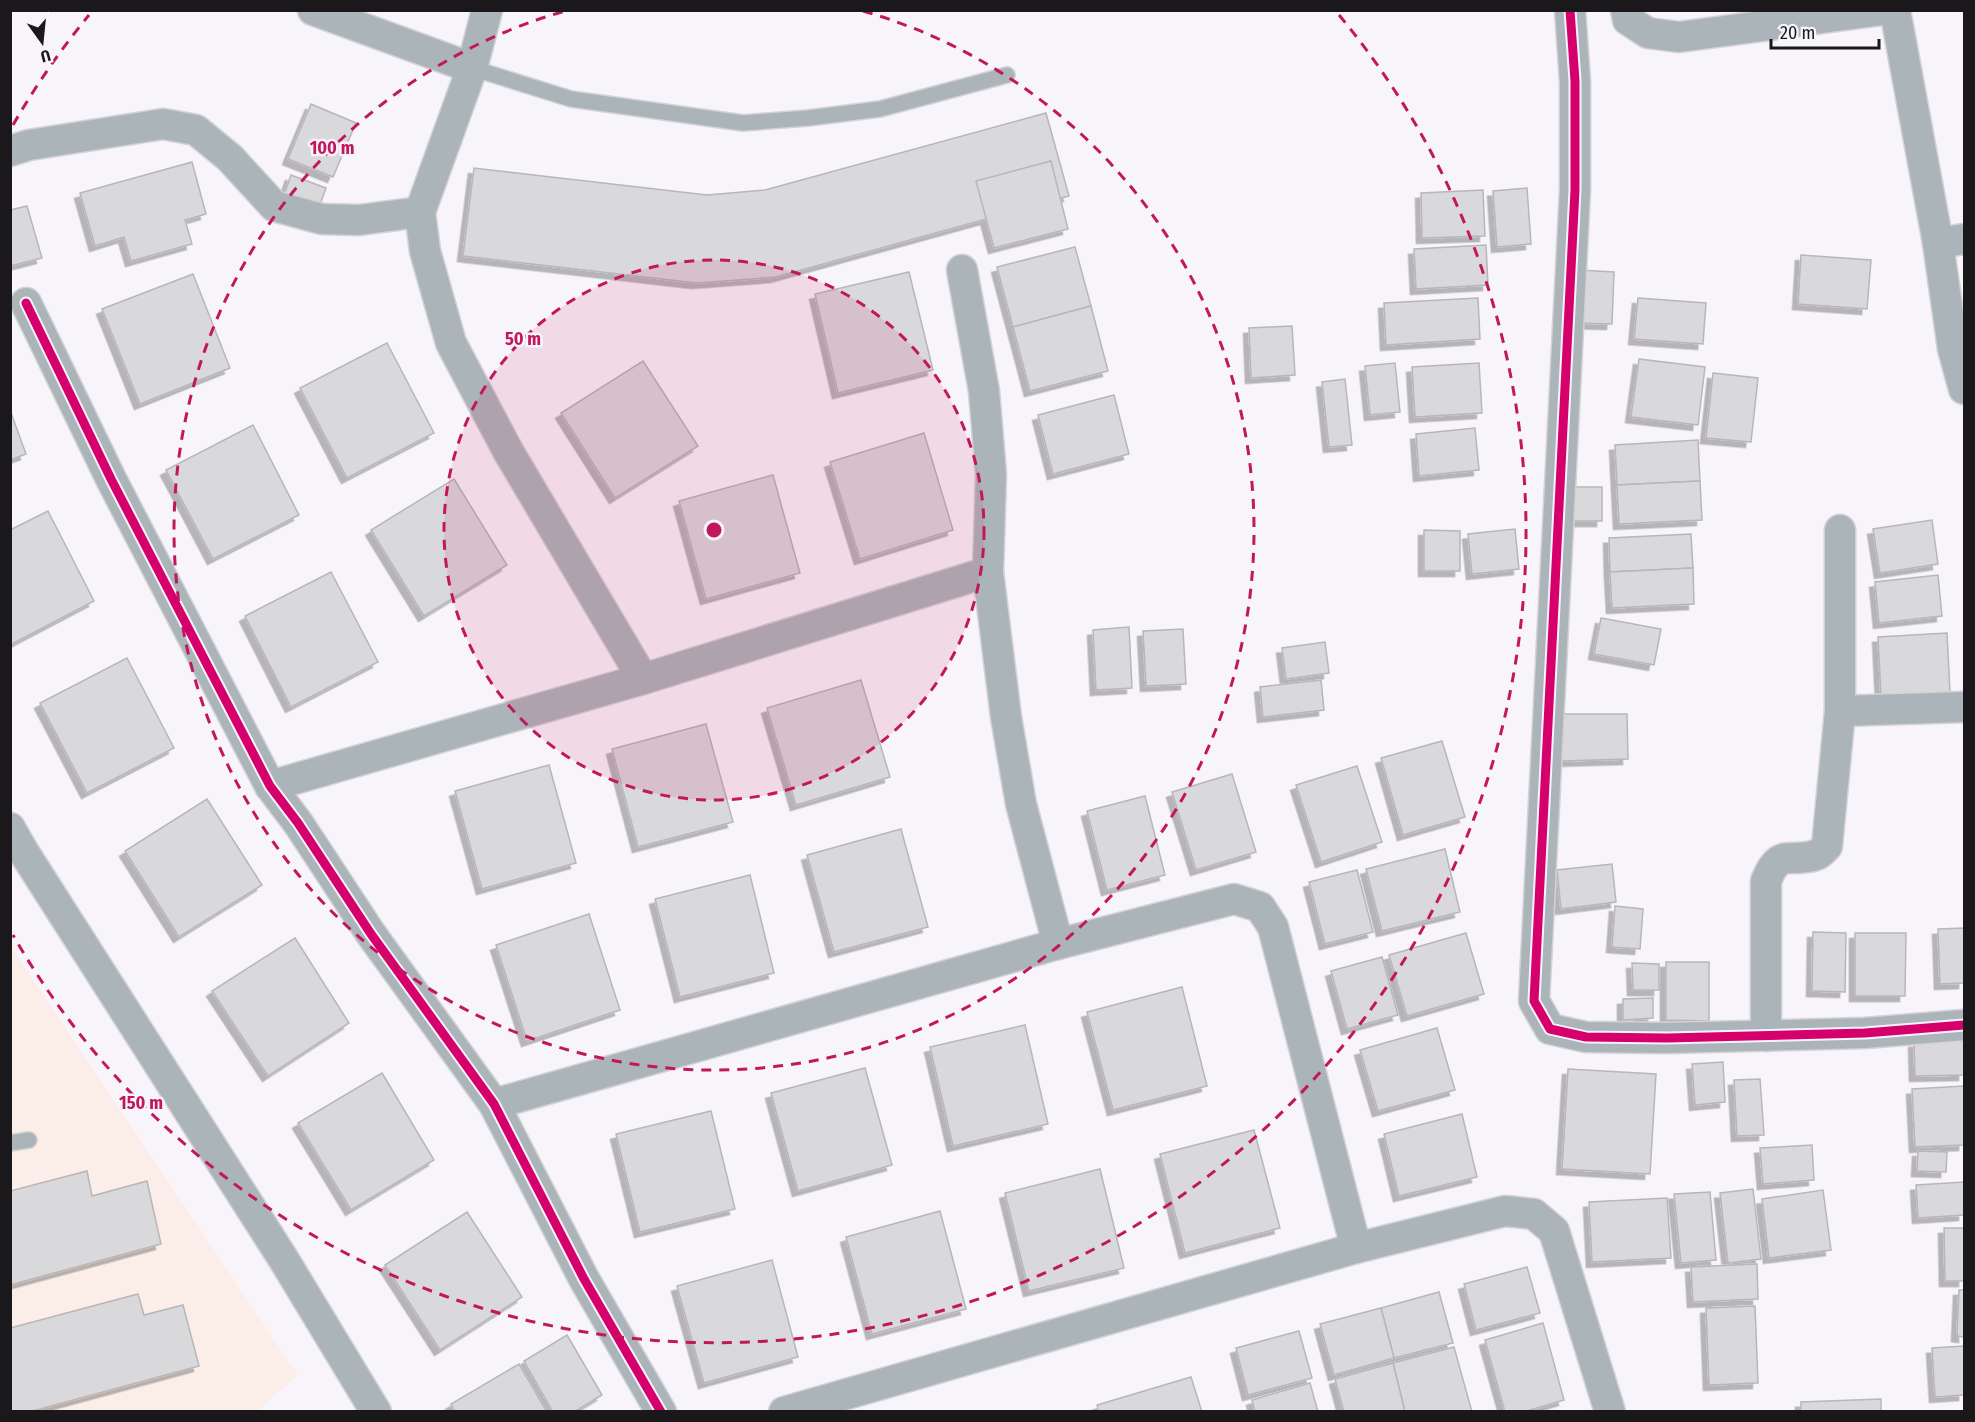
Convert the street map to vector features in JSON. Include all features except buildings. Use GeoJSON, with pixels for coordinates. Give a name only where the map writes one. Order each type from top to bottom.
{"type":"FeatureCollection","features":[{"type":"Feature","properties":{"kind":"street"},"geometry":{"type":"LineString","coordinates":[[313,10],[472,68]]}},
{"type":"Feature","properties":{"kind":"street"},"geometry":{"type":"LineString","coordinates":[[487,10],[472,68],[420,212],[425,251],[451,343],[508,451],[643,679]]}},
{"type":"Feature","properties":{"kind":"street"},"geometry":{"type":"LineString","coordinates":[[1570,10],[1575,81],[1575,190],[1534,1001],[1550,1029],[1586,1037],[1865,1033],[1965,1025]]}},
{"type":"Feature","properties":{"kind":"street"},"geometry":{"type":"LineString","coordinates":[[1626,10],[1628,20],[1648,33],[1678,37],[1882,10]]}},
{"type":"Feature","properties":{"kind":"street"},"geometry":{"type":"LineString","coordinates":[[1895,10],[1951,241],[1953,348],[1965,389]]}},
{"type":"Feature","properties":{"kind":"street"},"geometry":{"type":"LineString","coordinates":[[10,151],[29,145],[162,124],[196,130],[230,158],[274,206],[322,219],[359,220],[420,212]]}},
{"type":"Feature","properties":{"kind":"street"},"geometry":{"type":"LineString","coordinates":[[962,270],[984,391],[991,474],[988,572],[1006,717],[1021,804],[1058,944]]}},
{"type":"Feature","properties":{"kind":"street"},"geometry":{"type":"LineString","coordinates":[[26,303],[111,479],[270,786],[298,823],[371,934],[494,1104],[584,1279],[661,1412]]}},
{"type":"Feature","properties":{"kind":"street"},"geometry":{"type":"LineString","coordinates":[[1766,1036],[1766,881],[1772,866],[1781,859],[1817,855],[1827,846],[1840,711],[1840,530]]}},
{"type":"Feature","properties":{"kind":"street"},"geometry":{"type":"LineString","coordinates":[[270,786],[643,679],[988,572]]}},
{"type":"Feature","properties":{"kind":"street"},"geometry":{"type":"LineString","coordinates":[[1840,711],[1965,707]]}},
{"type":"Feature","properties":{"kind":"street"},"geometry":{"type":"LineString","coordinates":[[10,828],[284,1260],[376,1412]]}},
{"type":"Feature","properties":{"kind":"street"},"geometry":{"type":"LineString","coordinates":[[494,1104],[1058,944],[1234,899],[1260,907],[1273,927],[1356,1248]]}},
{"type":"Feature","properties":{"kind":"street"},"geometry":{"type":"LineString","coordinates":[[784,1412],[1356,1248],[1505,1212],[1534,1214],[1554,1232],[1610,1412]]}},
{"type":"Feature","properties":{"kind":"lane"},"geometry":{"type":"LineString","coordinates":[[472,68],[571,99],[743,123],[880,110],[1007,75]]}},
{"type":"Feature","properties":{"kind":"lane"},"geometry":{"type":"LineString","coordinates":[[10,1143],[29,1140]]}},
{"type":"Feature","properties":{"kind":"shaded area"},"geometry":{"type":"Polygon","coordinates":[[[10,945],[298,1375],[258,1411],[11,1411],[10,945]]]}},
{"type":"Feature","properties":{"kind":"cycle path"},"geometry":{"type":"LineString","coordinates":[[1570,10],[1575,81],[1575,190],[1534,1001],[1550,1029],[1586,1037],[1667,1038],[1865,1033],[1964,1025]]}},
{"type":"Feature","properties":{"kind":"cycle path"},"geometry":{"type":"LineString","coordinates":[[26,303],[111,479],[270,786],[298,823],[371,934],[494,1104],[584,1279],[661,1412]]}}]}
